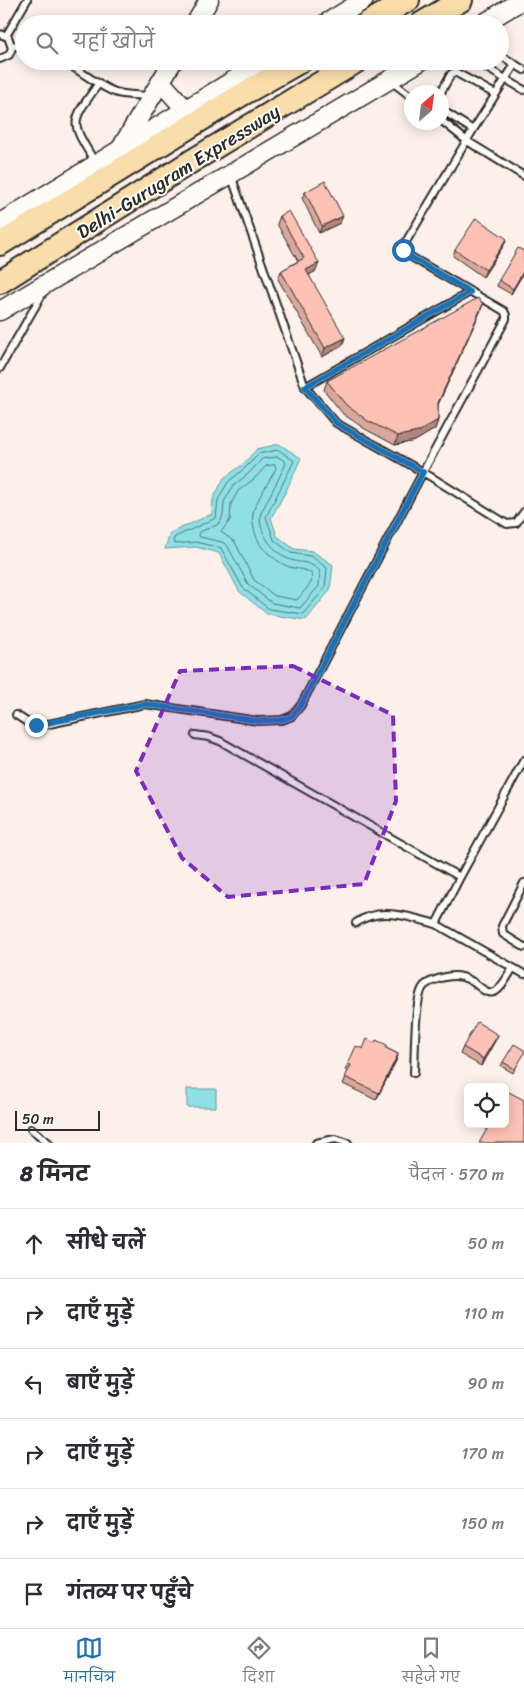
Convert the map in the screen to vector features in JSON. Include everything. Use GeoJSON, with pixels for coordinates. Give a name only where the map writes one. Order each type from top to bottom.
{"type":"FeatureCollection","features":[{"type":"Feature","properties":{"kind":"highway"},"geometry":{"type":"LineString","coordinates":[[382,15],[408,0]]}},
{"type":"Feature","properties":{"kind":"highway"},"geometry":{"type":"LineString","coordinates":[[436,15],[461,0]]}},
{"type":"Feature","properties":{"kind":"highway","name":"Delhi-Gurugram Expressway"},"geometry":{"type":"LineString","coordinates":[[0,244],[284,70]]}},
{"type":"Feature","properties":{"kind":"highway","name":"Delhi-Gurugram Expressway"},"geometry":{"type":"LineString","coordinates":[[3,281],[192,161],[342,70]]}},
{"type":"Feature","properties":{"kind":"highway"},"geometry":{"type":"LineString","coordinates":[[181,113],[241,95]]}},
{"type":"Feature","properties":{"kind":"main road"},"geometry":{"type":"LineString","coordinates":[[201,15],[210,0]]}},
{"type":"Feature","properties":{"kind":"main road"},"geometry":{"type":"LineString","coordinates":[[340,15],[364,0]]}},
{"type":"Feature","properties":{"kind":"main road"},"geometry":{"type":"LineString","coordinates":[[498,15],[522,0]]}},
{"type":"Feature","properties":{"kind":"main road"},"geometry":{"type":"LineString","coordinates":[[119,151],[168,70]]}},
{"type":"Feature","properties":{"kind":"main road"},"geometry":{"type":"LineString","coordinates":[[0,223],[250,70]]}},
{"type":"Feature","properties":{"kind":"main road"},"geometry":{"type":"LineString","coordinates":[[0,311],[406,70]]}},
{"type":"Feature","properties":{"kind":"main road"},"geometry":{"type":"LineString","coordinates":[[157,89],[181,113]]}},
{"type":"Feature","properties":{"kind":"lane"},"geometry":{"type":"LineString","coordinates":[[17,15],[27,0]]}},
{"type":"Feature","properties":{"kind":"lane"},"geometry":{"type":"LineString","coordinates":[[0,59],[9,55],[12,45],[10,40],[3,35],[15,18]]}},
{"type":"Feature","properties":{"kind":"lane"},"geometry":{"type":"LineString","coordinates":[[509,60],[524,70]]}},
{"type":"Feature","properties":{"kind":"lane"},"geometry":{"type":"LineString","coordinates":[[16,715],[30,724],[44,725],[145,704],[258,721],[282,720],[292,716],[301,705],[423,472],[506,320],[504,311],[406,254],[403,250],[404,245],[473,130],[515,64]]}},
{"type":"Feature","properties":{"kind":"lane"},"geometry":{"type":"LineString","coordinates":[[80,70],[117,93],[157,89]]}},
{"type":"Feature","properties":{"kind":"lane"},"geometry":{"type":"LineString","coordinates":[[490,70],[524,90]]}},
{"type":"Feature","properties":{"kind":"lane"},"geometry":{"type":"LineString","coordinates":[[445,85],[451,74],[455,72],[495,94]]}},
{"type":"Feature","properties":{"kind":"lane"},"geometry":{"type":"LineString","coordinates":[[390,80],[404,91]]}},
{"type":"Feature","properties":{"kind":"lane"},"geometry":{"type":"LineString","coordinates":[[96,165],[77,132],[75,122],[79,111],[99,83]]}},
{"type":"Feature","properties":{"kind":"lane"},"geometry":{"type":"LineString","coordinates":[[449,115],[473,130]]}},
{"type":"Feature","properties":{"kind":"lane"},"geometry":{"type":"LineString","coordinates":[[449,127],[467,141],[524,176]]}},
{"type":"Feature","properties":{"kind":"lane"},"geometry":{"type":"LineString","coordinates":[[231,174],[305,387],[336,423],[423,472],[507,524],[516,524],[524,512]]}},
{"type":"Feature","properties":{"kind":"lane"},"geometry":{"type":"LineString","coordinates":[[0,368],[50,281]]}},
{"type":"Feature","properties":{"kind":"lane"},"geometry":{"type":"LineString","coordinates":[[305,387],[470,292]]}},
{"type":"Feature","properties":{"kind":"lane"},"geometry":{"type":"LineString","coordinates":[[194,735],[220,741],[460,876]]}},
{"type":"Feature","properties":{"kind":"lane"},"geometry":{"type":"LineString","coordinates":[[436,924],[460,876],[524,760]]}},
{"type":"Feature","properties":{"kind":"lane"},"geometry":{"type":"LineString","coordinates":[[524,883],[502,926],[502,930],[504,934],[524,947]]}},
{"type":"Feature","properties":{"kind":"lane"},"geometry":{"type":"LineString","coordinates":[[356,922],[370,915],[396,914],[436,924],[524,974]]}},
{"type":"Feature","properties":{"kind":"lane"},"geometry":{"type":"LineString","coordinates":[[414,1073],[417,1003],[423,986],[446,976],[455,976],[471,981],[483,990],[491,993],[500,987],[513,968]]}},
{"type":"Feature","properties":{"kind":"lane"},"geometry":{"type":"LineString","coordinates":[[31,1129],[49,1143]]}},
{"type":"Feature","properties":{"kind":"lane"},"geometry":{"type":"LineString","coordinates":[[316,1143],[336,1139],[348,1143]]}},
{"type":"Feature","properties":{"kind":"highlighted area"},"geometry":{"type":"Polygon","coordinates":[[[293,666],[393,715],[396,801],[364,884],[228,897],[182,858],[136,771],[180,671],[293,666]]]}},
{"type":"Feature","properties":{"kind":"water"},"geometry":{"type":"Polygon","coordinates":[[[279,444],[301,458],[271,518],[277,536],[294,549],[312,551],[333,565],[330,590],[306,620],[267,614],[239,591],[219,553],[196,547],[165,549],[170,533],[212,514],[213,499],[224,478],[242,465],[257,449],[279,444]]]}},
{"type":"Feature","properties":{"kind":"water"},"geometry":{"type":"Polygon","coordinates":[[[187,1089],[216,1089],[216,1107],[187,1107],[187,1089]]]}},
{"type":"Feature","properties":{"kind":"building"},"geometry":{"type":"Polygon","coordinates":[[[325,181],[343,216],[322,226],[305,192],[325,181]]]}},
{"type":"Feature","properties":{"kind":"building"},"geometry":{"type":"Polygon","coordinates":[[[289,211],[319,263],[306,270],[345,338],[325,348],[281,271],[304,258],[280,216],[289,211]]]}},
{"type":"Feature","properties":{"kind":"building"},"geometry":{"type":"Polygon","coordinates":[[[476,218],[507,239],[486,270],[455,250],[476,218]]]}},
{"type":"Feature","properties":{"kind":"building"},"geometry":{"type":"Polygon","coordinates":[[[518,248],[524,251],[524,270],[513,289],[499,280],[518,248]]]}},
{"type":"Feature","properties":{"kind":"building"},"geometry":{"type":"Polygon","coordinates":[[[478,298],[483,304],[438,403],[438,420],[418,432],[398,436],[368,421],[346,405],[327,381],[478,298]]]}},
{"type":"Feature","properties":{"kind":"building"},"geometry":{"type":"Polygon","coordinates":[[[477,1022],[498,1035],[483,1059],[463,1047],[477,1022]]]}},
{"type":"Feature","properties":{"kind":"building"},"geometry":{"type":"Polygon","coordinates":[[[367,1039],[375,1043],[376,1040],[387,1045],[386,1048],[398,1054],[379,1093],[345,1077],[351,1065],[348,1064],[356,1046],[363,1049],[367,1039]]]}},
{"type":"Feature","properties":{"kind":"building"},"geometry":{"type":"Polygon","coordinates":[[[514,1044],[524,1050],[524,1054],[515,1069],[503,1062],[514,1044]]]}},
{"type":"Feature","properties":{"kind":"building"},"geometry":{"type":"Polygon","coordinates":[[[509,1092],[524,1100],[524,1143],[479,1143],[488,1128],[509,1128],[509,1092]]]}},
{"type":"Feature","properties":{"kind":"route"},"geometry":{"type":"LineString","coordinates":[[36,725],[44,725],[145,704],[258,721],[282,720],[292,716],[301,705],[423,472],[336,423],[305,387],[470,292],[406,254],[403,250]]}}]}
